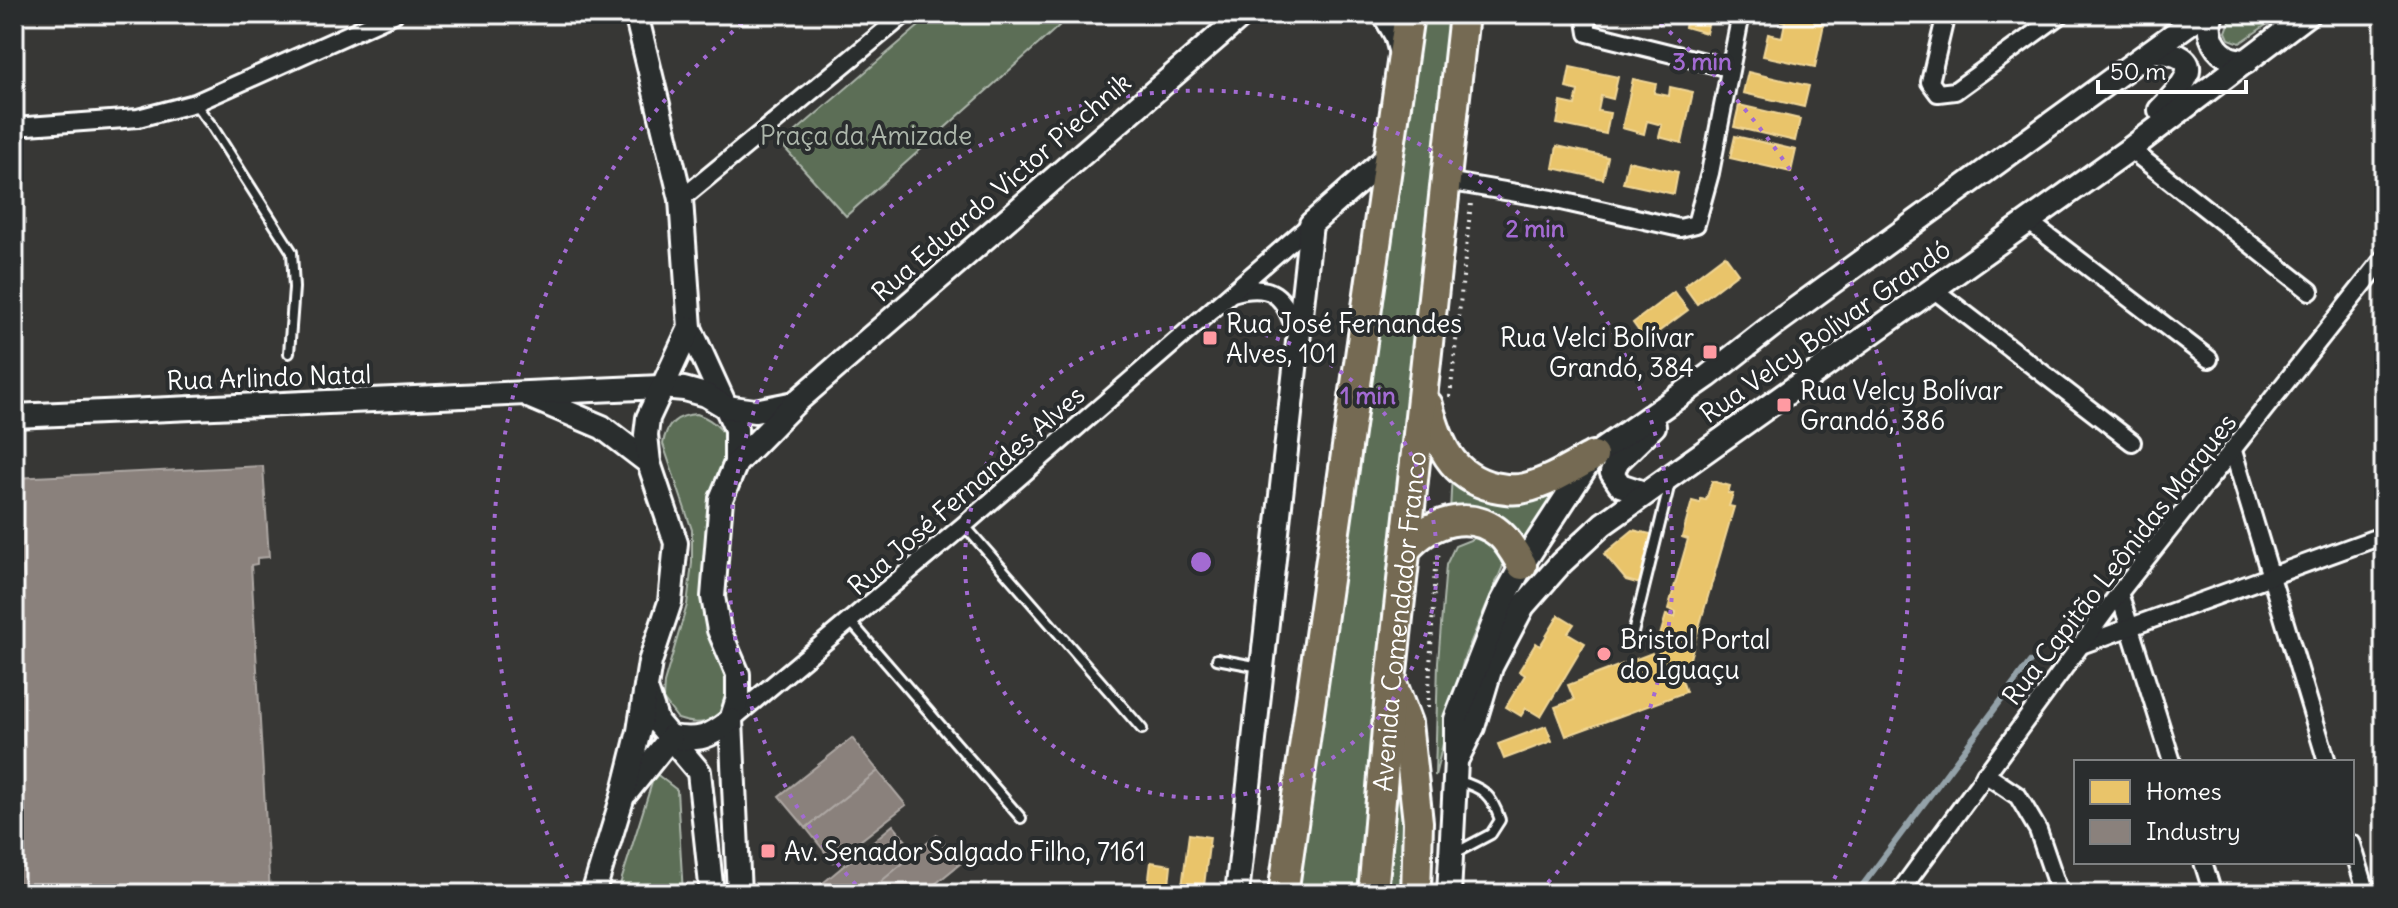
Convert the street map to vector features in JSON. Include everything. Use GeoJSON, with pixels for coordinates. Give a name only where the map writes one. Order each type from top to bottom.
{"type":"FeatureCollection","features":[{"type":"Feature","properties":{"kind":"highway"},"geometry":{"type":"LineString","coordinates":[[1284,886],[1409,14]]}},
{"type":"Feature","properties":{"kind":"highway","name":"Avenida Comendador Franco"},"geometry":{"type":"LineString","coordinates":[[1373,893],[1391,681],[1464,14]]}},
{"type":"Feature","properties":{"kind":"highway"},"geometry":{"type":"LineString","coordinates":[[1424,386],[1436,436],[1451,461],[1483,484],[1522,490],[1546,482],[1593,456]]}},
{"type":"Feature","properties":{"kind":"highway"},"geometry":{"type":"LineString","coordinates":[[1406,549],[1420,533],[1442,523],[1462,520],[1481,523],[1500,534],[1522,565]]}},
{"type":"Feature","properties":{"kind":"highway"},"geometry":{"type":"LineString","coordinates":[[1391,681],[1407,723],[1418,822],[1416,894]]}},
{"type":"Feature","properties":{"kind":"main road"},"geometry":{"type":"LineString","coordinates":[[636,14],[681,199],[690,328],[736,429],[736,463],[721,499],[713,597],[719,630],[738,674],[738,698],[731,720],[739,894]]}},
{"type":"Feature","properties":{"kind":"main road","name":"Rua Eduardo Victor Piechnik"},"geometry":{"type":"LineString","coordinates":[[736,463],[795,403],[1244,14]]}},
{"type":"Feature","properties":{"kind":"main road"},"geometry":{"type":"LineString","coordinates":[[1384,14],[1396,35],[1403,58]]}},
{"type":"Feature","properties":{"kind":"main road","name":"Rua Velcy Bolivar Grandó"},"geometry":{"type":"LineString","coordinates":[[1449,894],[1456,719],[1502,602],[1522,565],[1593,456],[1708,376],[1772,326],[2202,14]]}},
{"type":"Feature","properties":{"kind":"main road"},"geometry":{"type":"LineString","coordinates":[[2212,14],[2209,22],[2213,42],[2226,57],[2246,62]]}},
{"type":"Feature","properties":{"kind":"main road","name":"Rua Velcy Bolivar Grandó"},"geometry":{"type":"LineString","coordinates":[[1455,770],[1473,727],[1491,667],[1523,606],[1561,563],[1603,524],[2130,149],[2308,14]]}},
{"type":"Feature","properties":{"kind":"main road"},"geometry":{"type":"LineString","coordinates":[[2130,149],[2143,126],[2180,90],[2188,73],[2186,59],[2154,51]]}},
{"type":"Feature","properties":{"kind":"main road"},"geometry":{"type":"LineString","coordinates":[[1237,894],[1311,224],[1386,158]]}},
{"type":"Feature","properties":{"kind":"main road"},"geometry":{"type":"LineString","coordinates":[[593,894],[639,731],[650,662],[670,602],[676,543],[649,463],[646,435],[648,418],[690,328]]}},
{"type":"Feature","properties":{"kind":"main road"},"geometry":{"type":"LineString","coordinates":[[1644,493],[1620,485],[1612,473],[1614,468],[1708,376]]}},
{"type":"Feature","properties":{"kind":"main road","name":"Rua Arlindo Natal"},"geometry":{"type":"LineString","coordinates":[[14,416],[661,387],[706,395],[726,407]]}},
{"type":"Feature","properties":{"kind":"main road","name":"Rua Arlindo Natal"},"geometry":{"type":"LineString","coordinates":[[526,395],[602,427],[649,463]]}},
{"type":"Feature","properties":{"kind":"main road","name":"Rua Eduardo Victor Piechnik"},"geometry":{"type":"LineString","coordinates":[[726,407],[755,411],[795,403]]}},
{"type":"Feature","properties":{"kind":"main road"},"geometry":{"type":"LineString","coordinates":[[646,687],[657,722],[699,772],[712,894]]}},
{"type":"Feature","properties":{"kind":"main road"},"geometry":{"type":"LineString","coordinates":[[671,737],[693,740],[714,734],[731,720]]}},
{"type":"Feature","properties":{"kind":"main road"},"geometry":{"type":"LineString","coordinates":[[622,799],[671,737]]}},
{"type":"Feature","properties":{"kind":"street"},"geometry":{"type":"LineString","coordinates":[[14,127],[138,118],[195,103],[394,14]]}},
{"type":"Feature","properties":{"kind":"street"},"geometry":{"type":"LineString","coordinates":[[681,199],[905,14]]}},
{"type":"Feature","properties":{"kind":"street"},"geometry":{"type":"LineString","coordinates":[[1589,14],[1586,20],[1588,33],[1729,68]]}},
{"type":"Feature","properties":{"kind":"street"},"geometry":{"type":"LineString","coordinates":[[1446,181],[1552,199],[1680,228],[1696,224],[1710,173],[1741,14]]}},
{"type":"Feature","properties":{"kind":"street"},"geometry":{"type":"LineString","coordinates":[[1946,14],[1930,82],[1938,93],[1955,91],[2061,14]]}},
{"type":"Feature","properties":{"kind":"street"},"geometry":{"type":"LineString","coordinates":[[2130,149],[2310,291]]}},
{"type":"Feature","properties":{"kind":"street"},"geometry":{"type":"LineString","coordinates":[[2028,221],[2209,359]]}},
{"type":"Feature","properties":{"kind":"street","name":"Rua José Fernandes Alves"},"geometry":{"type":"LineString","coordinates":[[731,720],[964,525],[1311,224]]}},
{"type":"Feature","properties":{"kind":"street","name":"Rua Capitão Leônidas Marques"},"geometry":{"type":"LineString","coordinates":[[1898,894],[2119,593],[2384,258]]}},
{"type":"Feature","properties":{"kind":"street"},"geometry":{"type":"LineString","coordinates":[[1231,293],[1251,288],[1265,289],[1281,298],[1298,337]]}},
{"type":"Feature","properties":{"kind":"street"},"geometry":{"type":"LineString","coordinates":[[1933,289],[2132,442]]}},
{"type":"Feature","properties":{"kind":"street"},"geometry":{"type":"LineString","coordinates":[[2233,451],[2326,760]]}},
{"type":"Feature","properties":{"kind":"street"},"geometry":{"type":"LineString","coordinates":[[2081,645],[2384,535]]}},
{"type":"Feature","properties":{"kind":"street"},"geometry":{"type":"LineString","coordinates":[[2119,593],[2171,760]]}},
{"type":"Feature","properties":{"kind":"street"},"geometry":{"type":"LineString","coordinates":[[1985,774],[2018,796],[2038,830],[2060,894]]}},
{"type":"Feature","properties":{"kind":"street"},"geometry":{"type":"LineString","coordinates":[[2354,851],[2367,894]]}},
{"type":"Feature","properties":{"kind":"street"},"geometry":{"type":"LineString","coordinates":[[2204,864],[2213,894]]}},
{"type":"Feature","properties":{"kind":"lane"},"geometry":{"type":"LineString","coordinates":[[195,103],[292,252],[294,288],[289,353]]}},
{"type":"Feature","properties":{"kind":"lane"},"geometry":{"type":"LineString","coordinates":[[1632,637],[1671,474]]}},
{"type":"Feature","properties":{"kind":"lane"},"geometry":{"type":"LineString","coordinates":[[964,525],[1142,729]]}},
{"type":"Feature","properties":{"kind":"lane"},"geometry":{"type":"LineString","coordinates":[[850,621],[1021,818]]}},
{"type":"Feature","properties":{"kind":"lane"},"geometry":{"type":"LineString","coordinates":[[1217,659],[1262,667]]}},
{"type":"Feature","properties":{"kind":"lane"},"geometry":{"type":"LineString","coordinates":[[1450,855],[1491,834],[1500,820],[1493,800],[1455,770]]}},
{"type":"Feature","properties":{"kind":"path"},"geometry":{"type":"LineString","coordinates":[[1428,709],[1435,568],[1442,542]]}},
{"type":"Feature","properties":{"kind":"green space","name":"Praça da Amizade"},"geometry":{"type":"Polygon","coordinates":[[[933,14],[1049,14],[1059,26],[846,216],[781,144],[933,14]]]}},
{"type":"Feature","properties":{"kind":"green space"},"geometry":{"type":"Polygon","coordinates":[[[1417,14],[1449,14],[1361,894],[1292,894],[1417,14]]]}},
{"type":"Feature","properties":{"kind":"green space"},"geometry":{"type":"Polygon","coordinates":[[[2240,14],[2282,14],[2240,43],[2229,39],[2226,32],[2230,21],[2240,14]]]}},
{"type":"Feature","properties":{"kind":"green space"},"geometry":{"type":"Polygon","coordinates":[[[697,414],[720,429],[728,447],[727,458],[711,497],[706,552],[708,625],[725,679],[727,701],[714,718],[696,723],[678,719],[663,699],[664,683],[687,605],[692,530],[663,444],[674,422],[697,414]]]}},
{"type":"Feature","properties":{"kind":"green space"},"geometry":{"type":"Polygon","coordinates":[[[1452,472],[1564,488],[1525,550],[1450,512],[1452,472]]]}},
{"type":"Feature","properties":{"kind":"green space"},"geometry":{"type":"Polygon","coordinates":[[[1475,538],[1495,547],[1503,566],[1464,658],[1435,776],[1438,662],[1446,565],[1455,546],[1475,538]]]}},
{"type":"Feature","properties":{"kind":"green space"},"geometry":{"type":"Polygon","coordinates":[[[655,773],[677,790],[683,894],[617,894],[655,773]]]}},
{"type":"Feature","properties":{"kind":"green space"},"geometry":{"type":"Polygon","coordinates":[[[1405,782],[1407,894],[1388,893],[1398,784],[1405,782]]]}},
{"type":"Feature","properties":{"kind":"building: Homes"},"geometry":{"type":"Polygon","coordinates":[[[1688,14],[1711,14],[1706,33],[1685,27],[1688,14]]]}},
{"type":"Feature","properties":{"kind":"building: Homes"},"geometry":{"type":"Polygon","coordinates":[[[1773,14],[1826,14],[1815,67],[1763,56],[1768,34],[1782,37],[1785,22],[1772,19],[1773,14]]]}},
{"type":"Feature","properties":{"kind":"building: Homes"},"geometry":{"type":"Polygon","coordinates":[[[1570,67],[1618,77],[1613,99],[1601,96],[1598,111],[1610,113],[1606,134],[1557,124],[1561,102],[1575,105],[1578,91],[1566,88],[1570,67]]]}},
{"type":"Feature","properties":{"kind":"building: Homes"},"geometry":{"type":"Polygon","coordinates":[[[1748,72],[1809,86],[1804,107],[1743,93],[1748,72]]]}},
{"type":"Feature","properties":{"kind":"building: Homes"},"geometry":{"type":"Polygon","coordinates":[[[1633,79],[1656,84],[1654,93],[1669,96],[1670,87],[1693,92],[1682,143],[1659,137],[1662,125],[1647,121],[1644,134],[1622,128],[1633,79]]]}},
{"type":"Feature","properties":{"kind":"building: Homes"},"geometry":{"type":"Polygon","coordinates":[[[1739,105],[1800,119],[1795,141],[1734,127],[1739,105]]]}},
{"type":"Feature","properties":{"kind":"building: Homes"},"geometry":{"type":"Polygon","coordinates":[[[1735,136],[1796,150],[1791,172],[1730,158],[1735,136]]]}},
{"type":"Feature","properties":{"kind":"building: Homes"},"geometry":{"type":"Polygon","coordinates":[[[1557,146],[1608,157],[1603,179],[1553,168],[1557,146]]]}},
{"type":"Feature","properties":{"kind":"building: Homes"},"geometry":{"type":"Polygon","coordinates":[[[1628,161],[1678,172],[1674,194],[1623,183],[1628,161]]]}},
{"type":"Feature","properties":{"kind":"building: Homes"},"geometry":{"type":"Polygon","coordinates":[[[1725,255],[1738,273],[1697,304],[1684,286],[1725,255]]]}},
{"type":"Feature","properties":{"kind":"building: Homes"},"geometry":{"type":"Polygon","coordinates":[[[1674,292],[1688,310],[1646,341],[1633,323],[1674,292]]]}},
{"type":"Feature","properties":{"kind":"building: Homes"},"geometry":{"type":"Polygon","coordinates":[[[1712,481],[1730,486],[1728,493],[1733,494],[1729,506],[1734,507],[1686,672],[1662,665],[1664,658],[1658,656],[1659,650],[1656,649],[1666,615],[1675,617],[1676,612],[1668,609],[1688,539],[1682,537],[1692,501],[1700,503],[1701,499],[1706,500],[1712,481]]]}},
{"type":"Feature","properties":{"kind":"building: Homes"},"geometry":{"type":"Polygon","coordinates":[[[1633,530],[1655,535],[1644,585],[1626,580],[1604,554],[1633,530]]]}},
{"type":"Feature","properties":{"kind":"building: Homes"},"geometry":{"type":"Polygon","coordinates":[[[1559,615],[1574,624],[1568,633],[1585,643],[1541,717],[1526,708],[1521,716],[1506,707],[1525,675],[1519,671],[1536,643],[1540,646],[1559,615]]]}},
{"type":"Feature","properties":{"kind":"building: Homes"},"geometry":{"type":"Polygon","coordinates":[[[1652,653],[1662,678],[1679,671],[1686,692],[1566,736],[1555,707],[1574,700],[1568,685],[1652,653]]]}},
{"type":"Feature","properties":{"kind":"building: Homes"},"geometry":{"type":"Polygon","coordinates":[[[1546,726],[1552,741],[1504,759],[1498,744],[1546,726]]]}},
{"type":"Feature","properties":{"kind":"building: Homes"},"geometry":{"type":"Polygon","coordinates":[[[1189,834],[1210,837],[1203,894],[1181,894],[1189,834]]]}},
{"type":"Feature","properties":{"kind":"building: Homes"},"geometry":{"type":"Polygon","coordinates":[[[1151,862],[1171,865],[1168,894],[1147,894],[1151,862]]]}},
{"type":"Feature","properties":{"kind":"building: Industry"},"geometry":{"type":"Polygon","coordinates":[[[263,466],[269,557],[257,558],[257,564],[251,565],[270,894],[14,894],[14,478],[263,466]]]}},
{"type":"Feature","properties":{"kind":"building: Industry"},"geometry":{"type":"Polygon","coordinates":[[[852,738],[878,771],[806,828],[779,796],[852,738]]]}},
{"type":"Feature","properties":{"kind":"building: Industry"},"geometry":{"type":"Polygon","coordinates":[[[878,771],[906,805],[833,862],[806,828],[878,771]]]}},
{"type":"Feature","properties":{"kind":"building: Industry"},"geometry":{"type":"Polygon","coordinates":[[[893,825],[916,853],[866,894],[812,892],[893,825]]]}},
{"type":"Feature","properties":{"kind":"building: Industry"},"geometry":{"type":"Polygon","coordinates":[[[937,835],[961,863],[923,894],[866,894],[937,835]]]}},
{"type":"Feature","properties":{"kind":"waterway"},"geometry":{"type":"LineString","coordinates":[[1856,894],[2030,662]]}},
{"type":"Feature","properties":{"kind":"place","name":"Rua José Fernandes Alves, 101"},"geometry":{"type":"Point","coordinates":[1210,338]}},
{"type":"Feature","properties":{"kind":"place","name":"Rua Velci Bolívar Grandó, 384"},"geometry":{"type":"Point","coordinates":[1710,352]}},
{"type":"Feature","properties":{"kind":"place","name":"Rua Velcy Bolívar Grandó, 386"},"geometry":{"type":"Point","coordinates":[1784,405]}},
{"type":"Feature","properties":{"kind":"place","name":"Bristol Portal do Iguaçu"},"geometry":{"type":"Point","coordinates":[1604,654]}},
{"type":"Feature","properties":{"kind":"place","name":"Av. Senador Salgado Filho, 7161"},"geometry":{"type":"Point","coordinates":[768,851]}}]}
